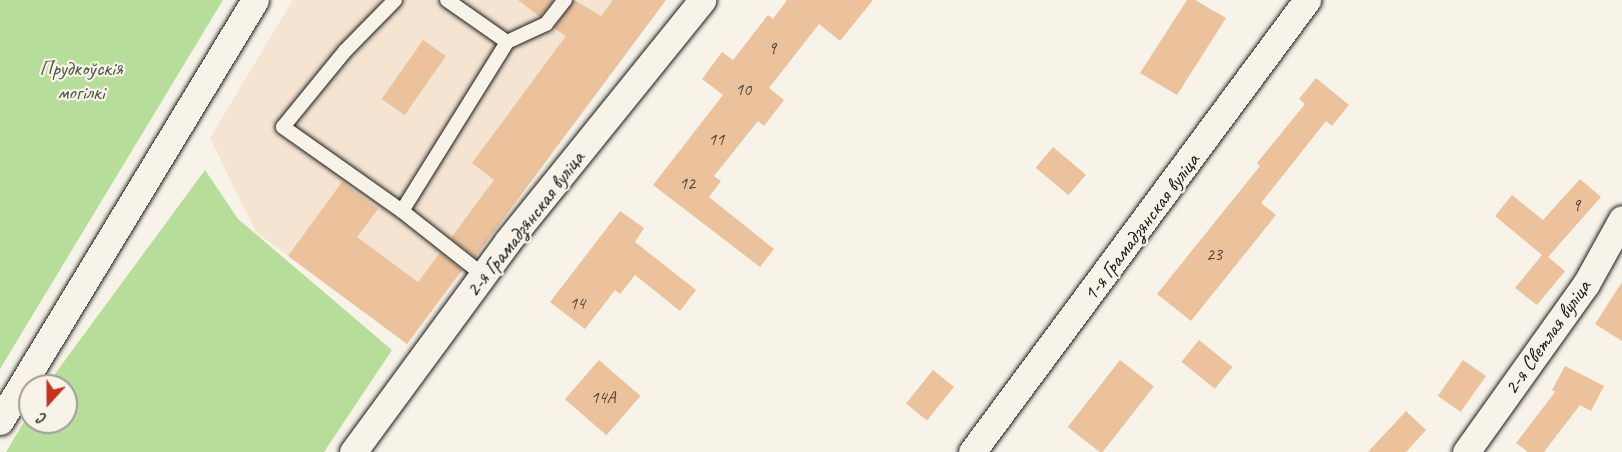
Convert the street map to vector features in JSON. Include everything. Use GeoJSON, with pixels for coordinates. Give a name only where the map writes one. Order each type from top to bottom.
{"type":"FeatureCollection","features":[{"type":"Feature","properties":{"kind":"street"},"geometry":{"type":"LineString","coordinates":[[0,421],[255,0]]}},
{"type":"Feature","properties":{"kind":"street","name":"2-я Грамадзянская вуліца"},"geometry":{"type":"LineString","coordinates":[[353,452],[483,275],[702,0]]}},
{"type":"Feature","properties":{"kind":"street","name":"1-я Грамадзянская вуліца"},"geometry":{"type":"LineString","coordinates":[[972,452],[1307,0]]}},
{"type":"Feature","properties":{"kind":"street","name":"2-я Светлая вуліца"},"geometry":{"type":"LineString","coordinates":[[1466,452],[1586,284],[1622,219]]}},
{"type":"Feature","properties":{"kind":"lane"},"geometry":{"type":"LineString","coordinates":[[395,0],[345,51],[283,127],[402,211],[483,275]]}},
{"type":"Feature","properties":{"kind":"lane"},"geometry":{"type":"LineString","coordinates":[[447,0],[507,42]]}},
{"type":"Feature","properties":{"kind":"lane"},"geometry":{"type":"LineString","coordinates":[[402,211],[507,42],[546,24],[565,0]]}},
{"type":"Feature","properties":{"kind":"shaded area"},"geometry":{"type":"Polygon","coordinates":[[[293,0],[666,0],[407,344],[256,232],[210,138],[293,0]]]}},
{"type":"Feature","properties":{"kind":"green space","name":"Прудкоўскія могілкі"},"geometry":{"type":"Polygon","coordinates":[[[0,0],[223,0],[0,369],[0,0]]]}},
{"type":"Feature","properties":{"kind":"green space"},"geometry":{"type":"Polygon","coordinates":[[[205,170],[238,219],[392,350],[324,452],[6,452],[18,432],[18,434],[78,434],[78,374],[55,374],[205,170]]]}},
{"type":"Feature","properties":{"kind":"building"},"geometry":{"type":"Polygon","coordinates":[[[518,0],[554,0],[540,17],[518,0]]]}},
{"type":"Feature","properties":{"kind":"building"},"geometry":{"type":"Polygon","coordinates":[[[574,0],[601,16],[613,0],[666,0],[475,257],[451,238],[494,180],[472,163],[566,36],[554,28],[574,0]]]}},
{"type":"Feature","properties":{"kind":"building"},"geometry":{"type":"Polygon","coordinates":[[[787,0],[873,0],[840,41],[819,24],[769,88],[784,100],[764,126],[758,121],[714,176],[721,181],[709,197],[774,249],[760,267],[653,185],[723,95],[702,79],[722,52],[733,60],[768,15],[773,19],[787,0]]]}},
{"type":"Feature","properties":{"kind":"building"},"geometry":{"type":"Polygon","coordinates":[[[1187,0],[1195,0],[1226,18],[1177,95],[1140,73],[1187,0]]]}},
{"type":"Feature","properties":{"kind":"building"},"geometry":{"type":"Polygon","coordinates":[[[423,40],[446,56],[405,115],[382,99],[423,40]]]}},
{"type":"Feature","properties":{"kind":"building"},"geometry":{"type":"Polygon","coordinates":[[[1316,78],[1349,105],[1332,126],[1326,121],[1261,203],[1276,215],[1191,321],[1157,294],[1260,166],[1257,163],[1305,104],[1299,99],[1316,78]]]}},
{"type":"Feature","properties":{"kind":"building"},"geometry":{"type":"Polygon","coordinates":[[[1053,147],[1086,175],[1069,195],[1036,168],[1053,147]]]}},
{"type":"Feature","properties":{"kind":"building"},"geometry":{"type":"Polygon","coordinates":[[[1580,179],[1601,197],[1548,257],[1565,271],[1537,305],[1515,288],[1542,255],[1495,216],[1512,195],[1543,220],[1580,179]]]}},
{"type":"Feature","properties":{"kind":"building"},"geometry":{"type":"Polygon","coordinates":[[[342,182],[378,209],[357,237],[418,282],[440,253],[462,270],[407,344],[288,256],[342,182]]]}},
{"type":"Feature","properties":{"kind":"building"},"geometry":{"type":"Polygon","coordinates":[[[620,211],[644,228],[635,242],[696,290],[680,311],[635,275],[620,294],[615,290],[585,329],[550,302],[620,211]]]}},
{"type":"Feature","properties":{"kind":"building"},"geometry":{"type":"Polygon","coordinates":[[[1622,282],[1622,341],[1595,324],[1622,282]]]}},
{"type":"Feature","properties":{"kind":"building"},"geometry":{"type":"Polygon","coordinates":[[[1199,340],[1232,367],[1215,389],[1181,362],[1199,340]]]}},
{"type":"Feature","properties":{"kind":"building"},"geometry":{"type":"Polygon","coordinates":[[[599,360],[641,396],[606,435],[565,399],[599,360]]]}},
{"type":"Feature","properties":{"kind":"building"},"geometry":{"type":"Polygon","coordinates":[[[1120,360],[1154,386],[1103,452],[1068,427],[1120,360]]]}},
{"type":"Feature","properties":{"kind":"building"},"geometry":{"type":"Polygon","coordinates":[[[1463,360],[1486,376],[1461,412],[1438,396],[1463,360]]]}},
{"type":"Feature","properties":{"kind":"building"},"geometry":{"type":"Polygon","coordinates":[[[1565,366],[1604,386],[1591,411],[1580,405],[1544,452],[1528,452],[1516,443],[1555,392],[1552,390],[1565,366]]]}},
{"type":"Feature","properties":{"kind":"building"},"geometry":{"type":"Polygon","coordinates":[[[933,370],[954,387],[927,420],[906,403],[933,370]]]}},
{"type":"Feature","properties":{"kind":"building"},"geometry":{"type":"Polygon","coordinates":[[[1406,411],[1426,430],[1406,452],[1368,452],[1406,411]]]}}]}
